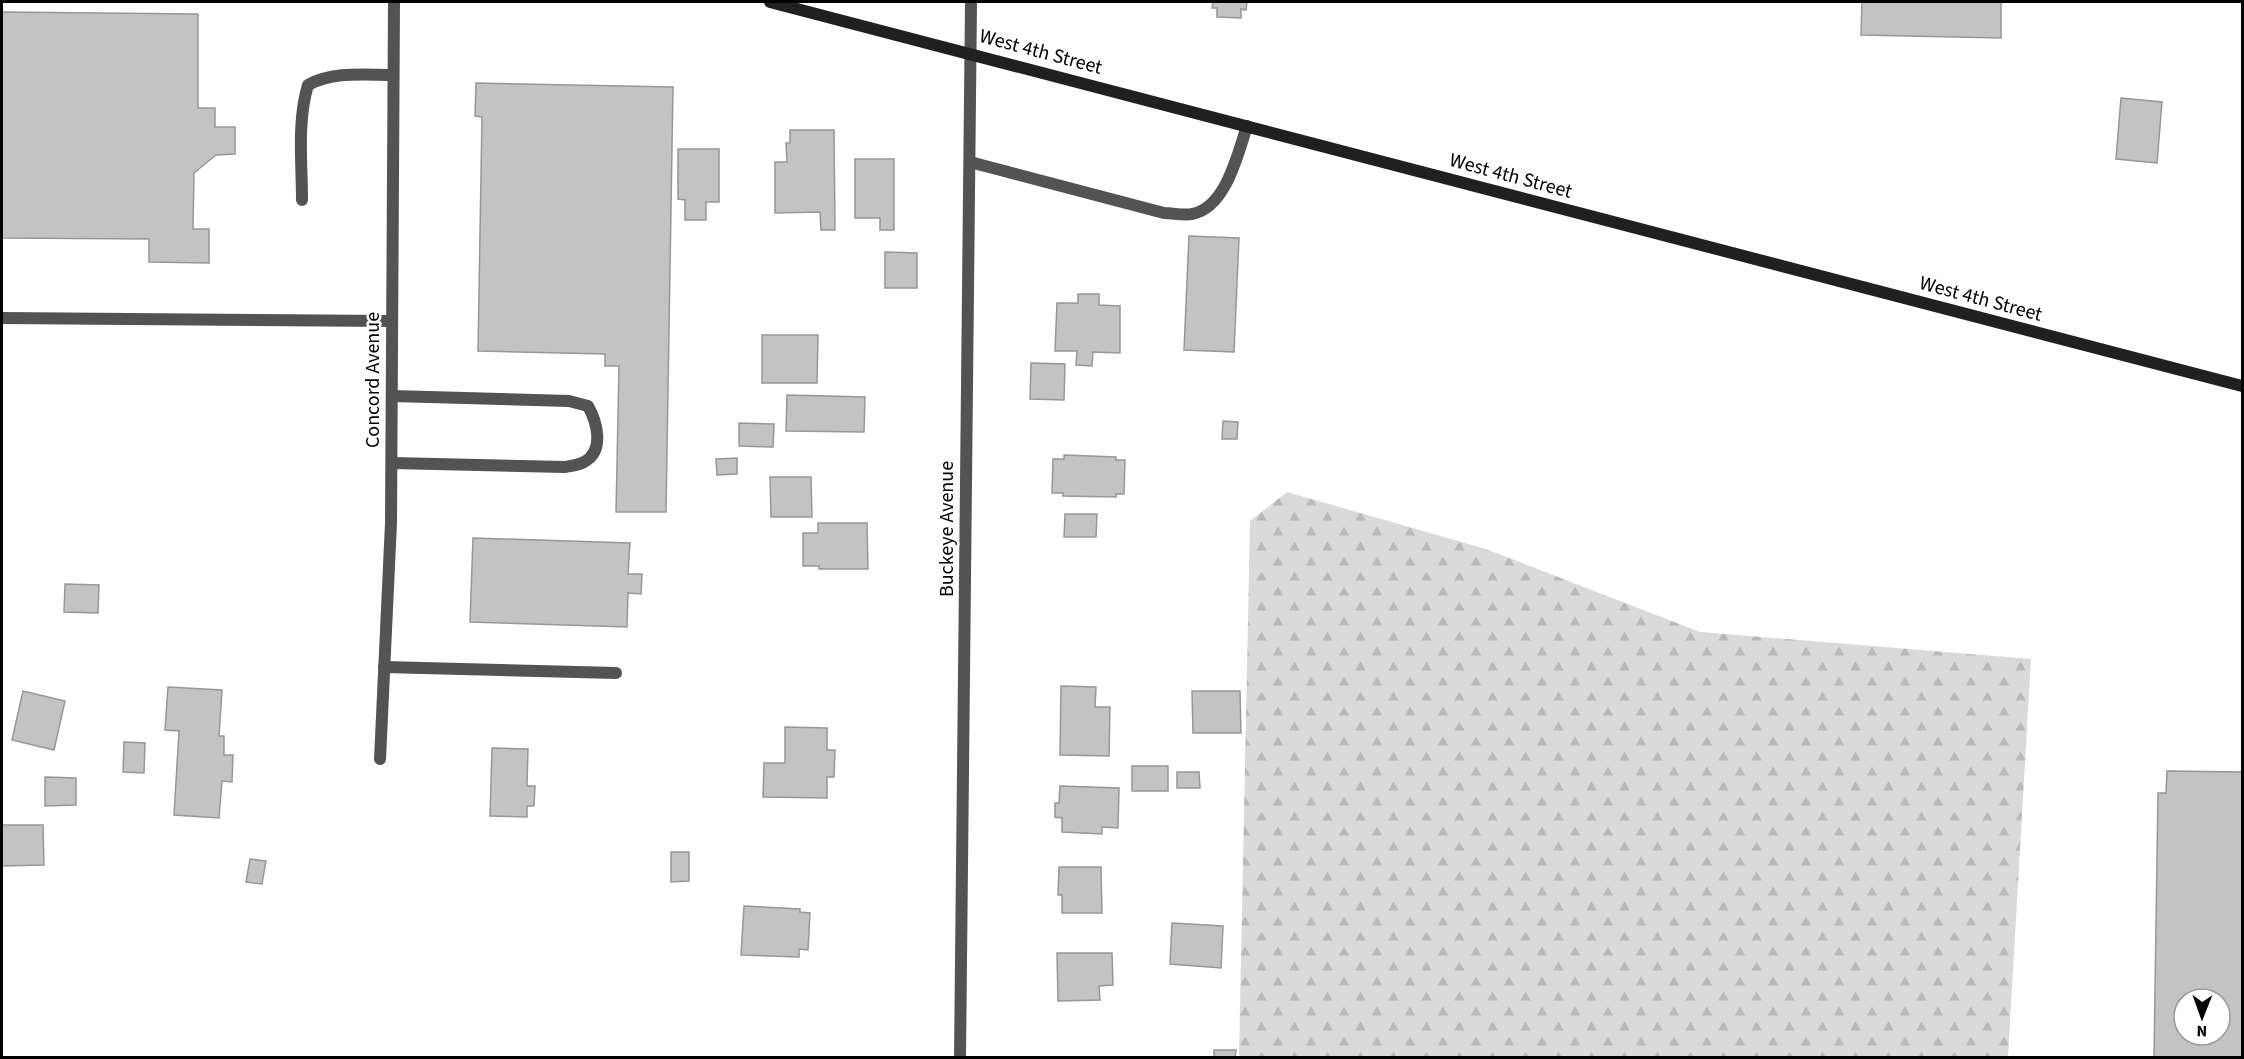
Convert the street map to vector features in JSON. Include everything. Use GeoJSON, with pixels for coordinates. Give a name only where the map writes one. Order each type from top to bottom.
{"type":"FeatureCollection","features":[{"type":"Feature","properties":{"kind":"main road","name":"West 4th Street"},"geometry":{"type":"LineString","coordinates":[[770,2],[969,52],[2242,386]]}},
{"type":"Feature","properties":{"kind":"street","name":"Concord Avenue"},"geometry":{"type":"LineString","coordinates":[[380,759],[392,463],[394,2]]}},
{"type":"Feature","properties":{"kind":"street","name":"Buckeye Avenue"},"geometry":{"type":"LineString","coordinates":[[960,1058],[971,2]]}},
{"type":"Feature","properties":{"kind":"street"},"geometry":{"type":"LineString","coordinates":[[302,200],[303,116],[304,98],[308,85],[320,79],[339,75],[393,75]]}},
{"type":"Feature","properties":{"kind":"street"},"geometry":{"type":"LineString","coordinates":[[970,162],[1164,213],[1193,214],[1212,205],[1230,177],[1246,126]]}},
{"type":"Feature","properties":{"kind":"street"},"geometry":{"type":"LineString","coordinates":[[2,318],[392,321]]}},
{"type":"Feature","properties":{"kind":"street"},"geometry":{"type":"LineString","coordinates":[[392,396],[568,401],[588,406],[594,417],[598,434],[594,451],[585,462],[565,467],[392,463]]}},
{"type":"Feature","properties":{"kind":"street"},"geometry":{"type":"LineString","coordinates":[[384,667],[616,673]]}},
{"type":"Feature","properties":{"kind":"green space"},"geometry":{"type":"Polygon","coordinates":[[[1287,492],[1486,549],[1700,632],[2031,659],[2008,1057],[1239,1057],[1250,521],[1287,492]]]}},
{"type":"Feature","properties":{"kind":"building"},"geometry":{"type":"Polygon","coordinates":[[[1213,2],[1247,2],[1246,10],[1241,9],[1241,18],[1217,17],[1217,8],[1212,8],[1213,2]]]}},
{"type":"Feature","properties":{"kind":"building"},"geometry":{"type":"Polygon","coordinates":[[[1862,2],[2001,2],[2001,38],[1861,35],[1862,2]]]}},
{"type":"Feature","properties":{"kind":"building"},"geometry":{"type":"Polygon","coordinates":[[[2,12],[198,14],[198,108],[215,108],[215,127],[235,127],[235,154],[216,155],[194,173],[193,229],[209,229],[209,263],[149,262],[149,239],[2,238],[2,12]]]}},
{"type":"Feature","properties":{"kind":"building"},"geometry":{"type":"Polygon","coordinates":[[[476,83],[673,87],[666,512],[616,512],[619,366],[605,366],[605,354],[478,351],[482,117],[475,116],[476,83]]]}},
{"type":"Feature","properties":{"kind":"building"},"geometry":{"type":"Polygon","coordinates":[[[2121,98],[2162,102],[2157,163],[2116,159],[2121,98]]]}},
{"type":"Feature","properties":{"kind":"building"},"geometry":{"type":"Polygon","coordinates":[[[790,130],[834,130],[835,230],[821,230],[820,212],[775,213],[775,162],[787,162],[786,143],[790,143],[790,130]]]}},
{"type":"Feature","properties":{"kind":"building"},"geometry":{"type":"Polygon","coordinates":[[[678,149],[719,149],[719,202],[706,202],[706,220],[685,220],[685,200],[678,199],[678,149]]]}},
{"type":"Feature","properties":{"kind":"building"},"geometry":{"type":"Polygon","coordinates":[[[855,159],[894,159],[894,230],[880,230],[880,218],[855,218],[855,159]]]}},
{"type":"Feature","properties":{"kind":"building"},"geometry":{"type":"Polygon","coordinates":[[[1189,236],[1239,238],[1234,352],[1184,350],[1189,236]]]}},
{"type":"Feature","properties":{"kind":"building"},"geometry":{"type":"Polygon","coordinates":[[[885,252],[917,253],[917,288],[885,288],[885,252]]]}},
{"type":"Feature","properties":{"kind":"building"},"geometry":{"type":"Polygon","coordinates":[[[1078,294],[1099,294],[1099,305],[1120,306],[1120,353],[1093,352],[1092,366],[1076,365],[1077,351],[1055,351],[1057,303],[1078,303],[1078,294]]]}},
{"type":"Feature","properties":{"kind":"building"},"geometry":{"type":"Polygon","coordinates":[[[762,335],[818,335],[817,383],[762,383],[762,335]]]}},
{"type":"Feature","properties":{"kind":"building"},"geometry":{"type":"Polygon","coordinates":[[[1031,363],[1065,364],[1064,400],[1030,399],[1031,363]]]}},
{"type":"Feature","properties":{"kind":"building"},"geometry":{"type":"Polygon","coordinates":[[[787,395],[865,397],[864,432],[786,431],[787,395]]]}},
{"type":"Feature","properties":{"kind":"building"},"geometry":{"type":"Polygon","coordinates":[[[1223,421],[1238,422],[1237,439],[1222,439],[1223,421]]]}},
{"type":"Feature","properties":{"kind":"building"},"geometry":{"type":"Polygon","coordinates":[[[739,423],[774,424],[773,447],[739,446],[739,423]]]}},
{"type":"Feature","properties":{"kind":"building"},"geometry":{"type":"Polygon","coordinates":[[[1064,455],[1116,457],[1116,460],[1125,460],[1124,494],[1116,494],[1116,497],[1063,496],[1063,493],[1052,493],[1053,459],[1064,459],[1064,455]]]}},
{"type":"Feature","properties":{"kind":"building"},"geometry":{"type":"Polygon","coordinates":[[[737,458],[737,474],[717,475],[716,459],[737,458]]]}},
{"type":"Feature","properties":{"kind":"building"},"geometry":{"type":"Polygon","coordinates":[[[770,477],[811,477],[812,517],[771,517],[770,477]]]}},
{"type":"Feature","properties":{"kind":"building"},"geometry":{"type":"Polygon","coordinates":[[[1065,514],[1097,514],[1096,537],[1064,537],[1065,514]]]}},
{"type":"Feature","properties":{"kind":"building"},"geometry":{"type":"Polygon","coordinates":[[[818,523],[867,523],[868,569],[819,569],[819,566],[803,566],[803,533],[818,533],[818,523]]]}},
{"type":"Feature","properties":{"kind":"building"},"geometry":{"type":"Polygon","coordinates":[[[473,538],[630,543],[628,574],[642,574],[641,594],[628,593],[627,627],[470,622],[473,538]]]}},
{"type":"Feature","properties":{"kind":"building"},"geometry":{"type":"Polygon","coordinates":[[[65,584],[99,585],[98,613],[64,612],[65,584]]]}},
{"type":"Feature","properties":{"kind":"building"},"geometry":{"type":"Polygon","coordinates":[[[1061,686],[1096,687],[1095,707],[1110,707],[1109,756],[1060,755],[1061,686]]]}},
{"type":"Feature","properties":{"kind":"building"},"geometry":{"type":"Polygon","coordinates":[[[168,687],[222,690],[219,736],[224,736],[224,755],[233,755],[232,782],[222,781],[219,818],[174,815],[179,731],[165,730],[168,687]]]}},
{"type":"Feature","properties":{"kind":"building"},"geometry":{"type":"Polygon","coordinates":[[[23,691],[65,701],[54,750],[12,740],[23,691]]]}},
{"type":"Feature","properties":{"kind":"building"},"geometry":{"type":"Polygon","coordinates":[[[1192,691],[1240,691],[1241,733],[1193,733],[1192,691]]]}},
{"type":"Feature","properties":{"kind":"building"},"geometry":{"type":"Polygon","coordinates":[[[785,727],[827,728],[827,750],[835,750],[834,777],[827,777],[827,798],[763,797],[764,763],[785,763],[785,727]]]}},
{"type":"Feature","properties":{"kind":"building"},"geometry":{"type":"Polygon","coordinates":[[[124,742],[145,743],[144,773],[123,772],[124,742]]]}},
{"type":"Feature","properties":{"kind":"building"},"geometry":{"type":"Polygon","coordinates":[[[492,748],[528,749],[527,786],[535,786],[534,806],[527,806],[527,817],[490,816],[492,748]]]}},
{"type":"Feature","properties":{"kind":"building"},"geometry":{"type":"Polygon","coordinates":[[[1132,766],[1168,766],[1168,791],[1132,791],[1132,766]]]}},
{"type":"Feature","properties":{"kind":"building"},"geometry":{"type":"Polygon","coordinates":[[[2167,771],[2242,772],[2242,1058],[2154,1058],[2158,793],[2166,793],[2167,771]]]}},
{"type":"Feature","properties":{"kind":"building"},"geometry":{"type":"Polygon","coordinates":[[[1177,772],[1199,772],[1200,788],[1177,788],[1177,772]]]}},
{"type":"Feature","properties":{"kind":"building"},"geometry":{"type":"Polygon","coordinates":[[[45,777],[76,778],[76,805],[45,806],[45,777]]]}},
{"type":"Feature","properties":{"kind":"building"},"geometry":{"type":"Polygon","coordinates":[[[1060,786],[1119,788],[1118,828],[1102,827],[1102,834],[1062,832],[1062,818],[1055,817],[1055,803],[1059,803],[1060,786]]]}},
{"type":"Feature","properties":{"kind":"building"},"geometry":{"type":"Polygon","coordinates":[[[2,825],[43,825],[44,865],[2,866],[2,825]]]}},
{"type":"Feature","properties":{"kind":"building"},"geometry":{"type":"Polygon","coordinates":[[[671,852],[689,852],[689,881],[671,882],[671,852]]]}},
{"type":"Feature","properties":{"kind":"building"},"geometry":{"type":"Polygon","coordinates":[[[250,859],[266,861],[262,884],[246,882],[250,859]]]}},
{"type":"Feature","properties":{"kind":"building"},"geometry":{"type":"Polygon","coordinates":[[[1059,867],[1101,867],[1102,913],[1062,913],[1062,895],[1058,895],[1059,867]]]}},
{"type":"Feature","properties":{"kind":"building"},"geometry":{"type":"Polygon","coordinates":[[[744,906],[800,909],[800,912],[810,913],[808,950],[799,949],[799,957],[741,955],[744,906]]]}},
{"type":"Feature","properties":{"kind":"building"},"geometry":{"type":"Polygon","coordinates":[[[1172,923],[1223,926],[1221,968],[1170,964],[1172,923]]]}},
{"type":"Feature","properties":{"kind":"building"},"geometry":{"type":"Polygon","coordinates":[[[1057,953],[1112,953],[1113,985],[1099,986],[1100,1000],[1058,1001],[1057,953]]]}},
{"type":"Feature","properties":{"kind":"building"},"geometry":{"type":"Polygon","coordinates":[[[1214,1050],[1236,1050],[1235,1058],[1214,1058],[1214,1050]]]}}]}
